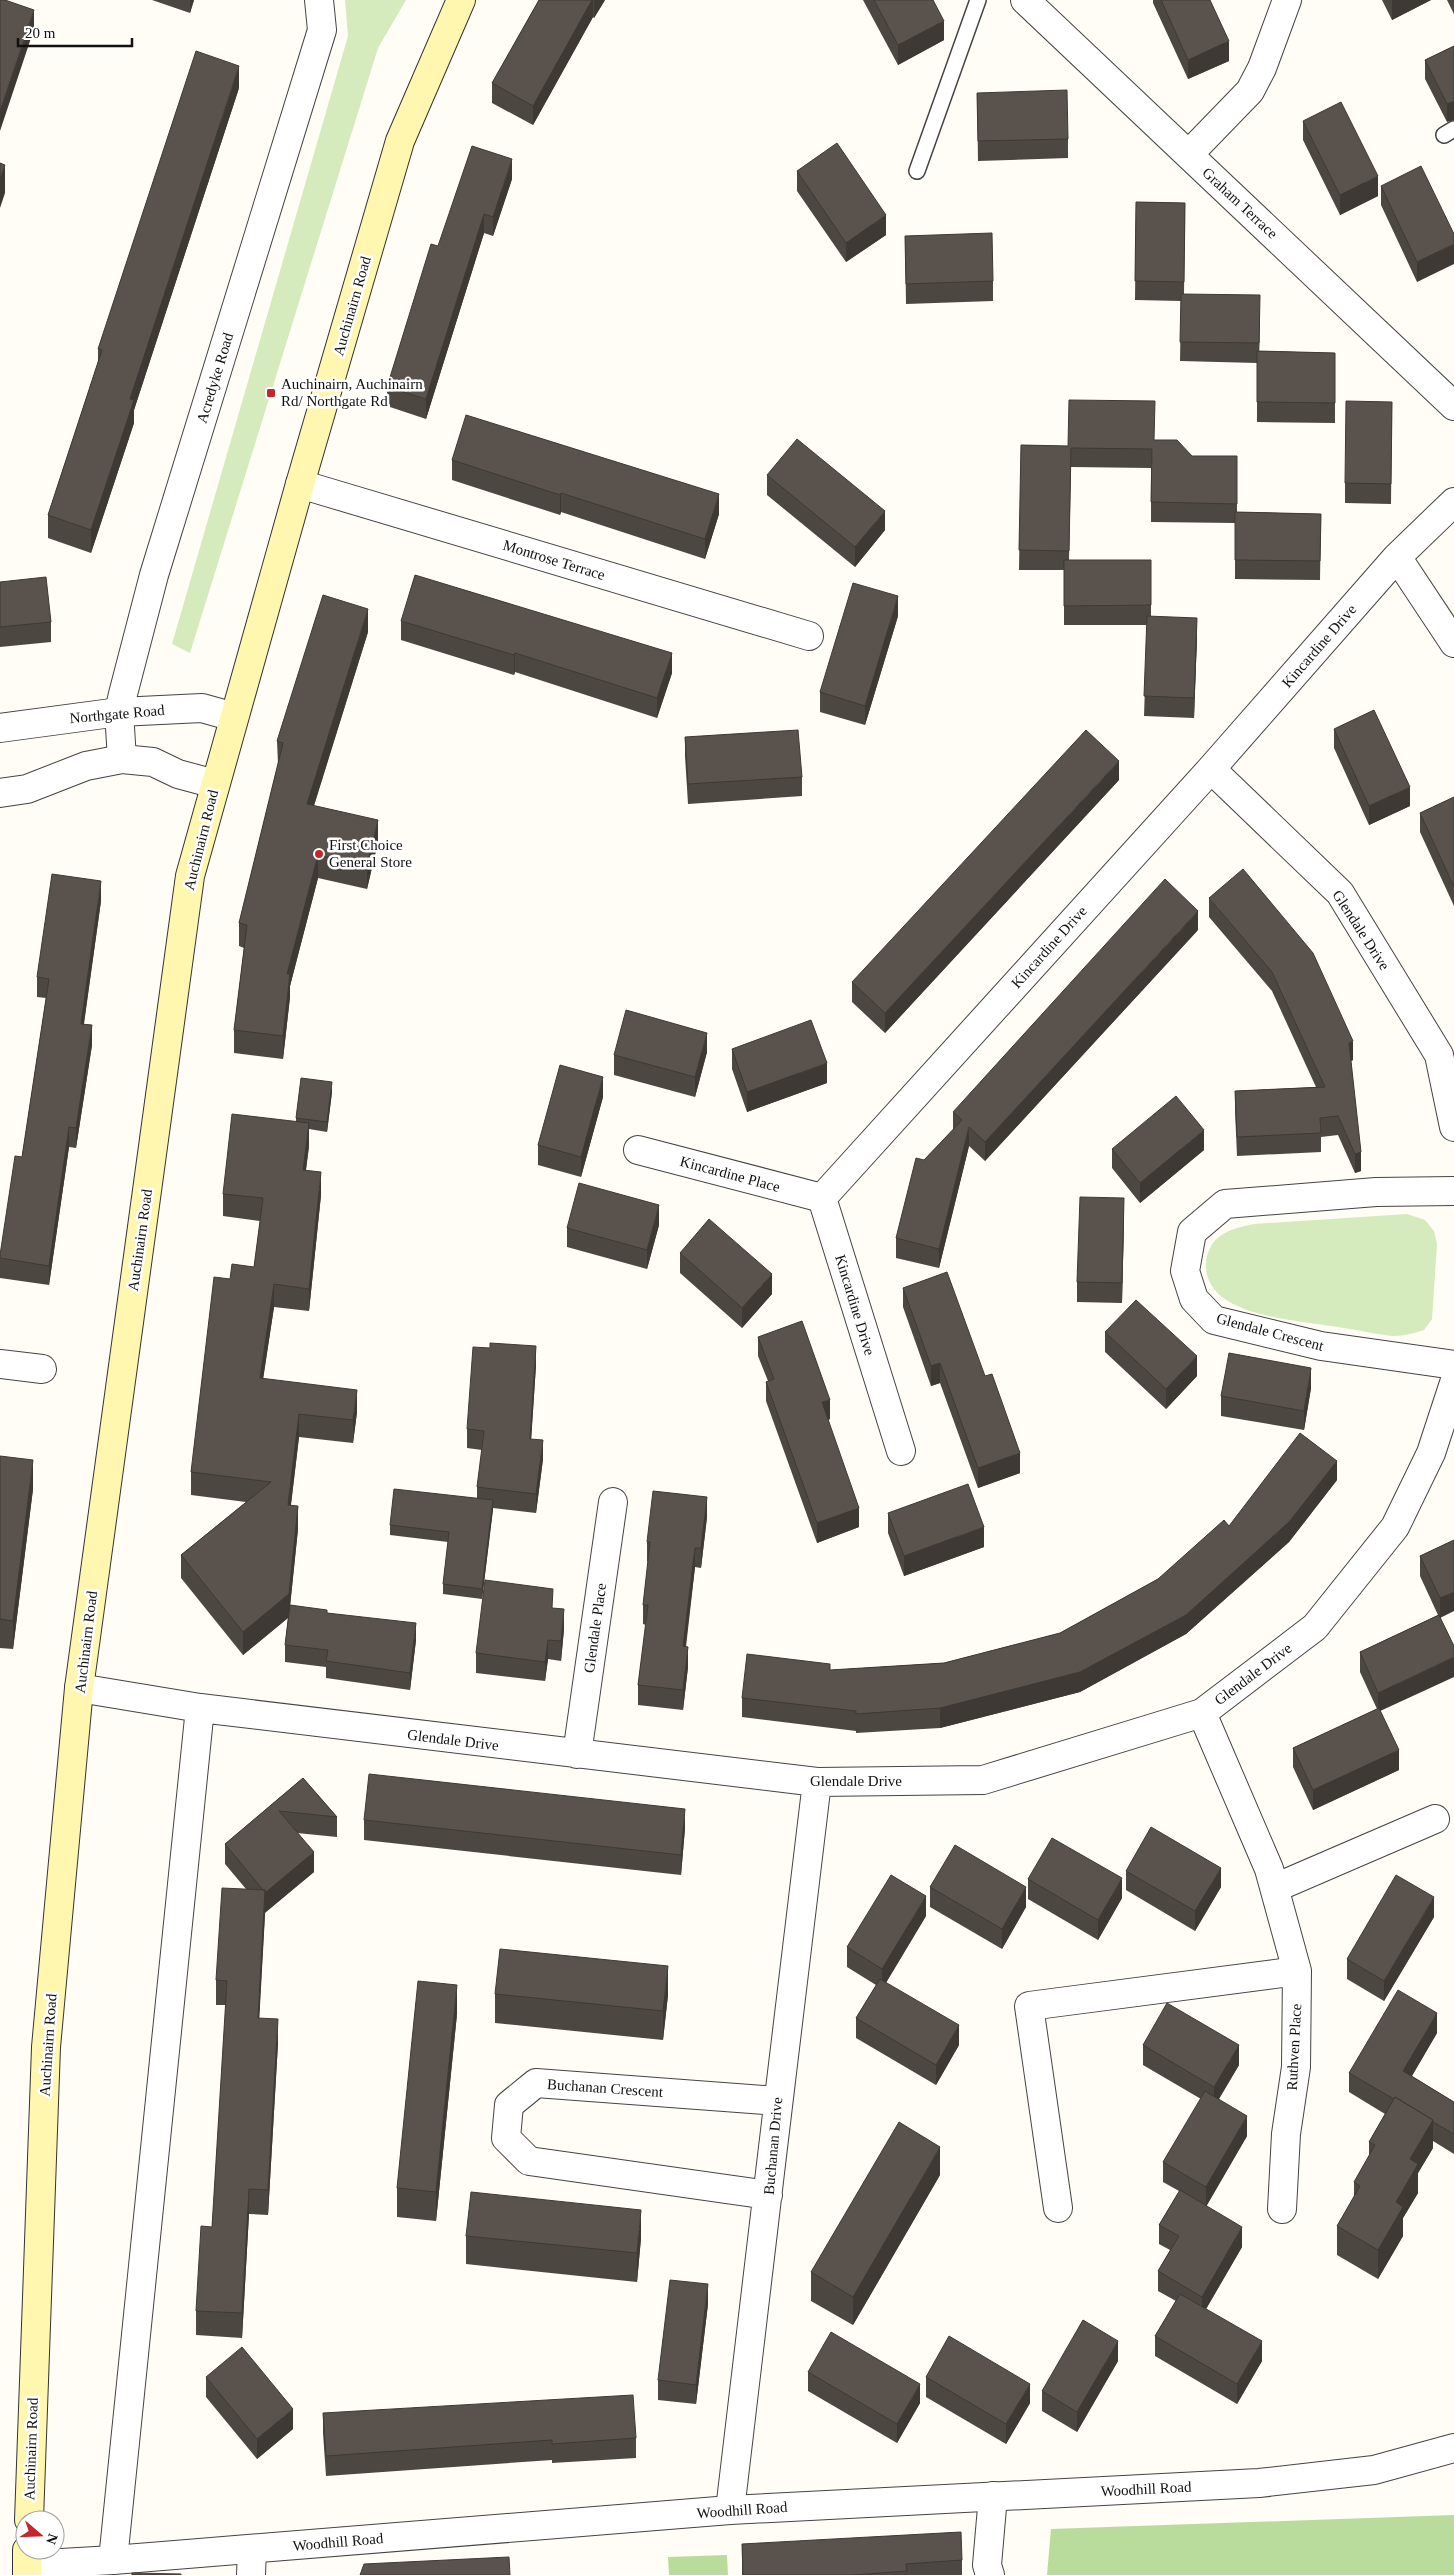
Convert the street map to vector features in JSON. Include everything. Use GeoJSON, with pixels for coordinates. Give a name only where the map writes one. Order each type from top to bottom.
{"type":"FeatureCollection","features":[{"type":"Feature","properties":{"kind":"main road","name":"Auchinairn Road"},"geometry":{"type":"LineString","coordinates":[[29,2510],[46,2047],[79,1688],[190,876],[300,484],[400,141],[461,0]]}},
{"type":"Feature","properties":{"kind":"street","name":"Acredyke Road"},"geometry":{"type":"LineString","coordinates":[[122,759],[119,712],[154,575],[322,30],[319,0]]}},
{"type":"Feature","properties":{"kind":"street","name":"Graham Terrace"},"geometry":{"type":"LineString","coordinates":[[1025,0],[1454,406]]}},
{"type":"Feature","properties":{"kind":"street"},"geometry":{"type":"LineString","coordinates":[[1188,154],[1250,91],[1262,68],[1287,0]]}},
{"type":"Feature","properties":{"kind":"street","name":"Montrose Terrace"},"geometry":{"type":"LineString","coordinates":[[300,484],[809,636]]}},
{"type":"Feature","properties":{"kind":"street","name":"Kincardine Drive"},"geometry":{"type":"LineString","coordinates":[[901,1451],[822,1198],[1211,769],[1397,557],[1454,502]]}},
{"type":"Feature","properties":{"kind":"street"},"geometry":{"type":"LineString","coordinates":[[1397,557],[1454,643]]}},
{"type":"Feature","properties":{"kind":"street","name":"Northgate Road"},"geometry":{"type":"LineString","coordinates":[[0,728],[119,712],[202,708],[234,716]]}},
{"type":"Feature","properties":{"kind":"street"},"geometry":{"type":"LineString","coordinates":[[0,793],[27,790],[86,766],[122,759],[153,762],[178,774],[215,784]]}},
{"type":"Feature","properties":{"kind":"street","name":"Glendale Drive"},"geometry":{"type":"LineString","coordinates":[[1211,769],[1340,893],[1439,1055],[1454,1127]]}},
{"type":"Feature","properties":{"kind":"street","name":"Kincardine Place"},"geometry":{"type":"LineString","coordinates":[[638,1150],[822,1198]]}},
{"type":"Feature","properties":{"kind":"street","name":"Glendale Crescent"},"geometry":{"type":"LineString","coordinates":[[1454,1191],[1376,1192],[1225,1204],[1192,1232],[1185,1271],[1194,1299],[1214,1320],[1320,1346],[1454,1365]]}},
{"type":"Feature","properties":{"kind":"street"},"geometry":{"type":"LineString","coordinates":[[0,1364],[42,1369]]}},
{"type":"Feature","properties":{"kind":"street","name":"Glendale Drive"},"geometry":{"type":"LineString","coordinates":[[79,1688],[200,1708],[817,1782],[983,1780],[1202,1713],[1315,1627],[1395,1527],[1431,1453],[1454,1383]]}},
{"type":"Feature","properties":{"kind":"street","name":"Glendale Place"},"geometry":{"type":"LineString","coordinates":[[577,1754],[613,1502]]}},
{"type":"Feature","properties":{"kind":"street"},"geometry":{"type":"LineString","coordinates":[[113,2560],[200,1708]]}},
{"type":"Feature","properties":{"kind":"street","name":"Ruthven Place"},"geometry":{"type":"LineString","coordinates":[[1202,1713],[1269,1869],[1297,1972],[1296,2067],[1286,2134],[1282,2209]]}},
{"type":"Feature","properties":{"kind":"street","name":"Buchanan Drive"},"geometry":{"type":"LineString","coordinates":[[730,2510],[768,2195],[777,2101],[817,1782]]}},
{"type":"Feature","properties":{"kind":"street"},"geometry":{"type":"LineString","coordinates":[[1275,1888],[1435,1818]]}},
{"type":"Feature","properties":{"kind":"street"},"geometry":{"type":"LineString","coordinates":[[1058,2208],[1029,2006],[1297,1972]]}},
{"type":"Feature","properties":{"kind":"street","name":"Buchanan Crescent"},"geometry":{"type":"LineString","coordinates":[[768,2195],[529,2161],[506,2138],[508,2106],[536,2083],[777,2101]]}},
{"type":"Feature","properties":{"kind":"street","name":"Woodhill Road"},"geometry":{"type":"LineString","coordinates":[[27,2563],[113,2560],[252,2562],[730,2510],[1258,2484],[1374,2470],[1454,2448]]}},
{"type":"Feature","properties":{"kind":"street"},"geometry":{"type":"LineString","coordinates":[[990,2575],[987,2565],[994,2496]]}},
{"type":"Feature","properties":{"kind":"lane"},"geometry":{"type":"LineString","coordinates":[[917,171],[978,0]]}},
{"type":"Feature","properties":{"kind":"green space"},"geometry":{"type":"Polygon","coordinates":[[[345,0],[406,0],[378,48],[190,653],[172,644],[348,36],[345,0]]]}},
{"type":"Feature","properties":{"kind":"green space"},"geometry":{"type":"Polygon","coordinates":[[[1407,1214],[1425,1220],[1434,1231],[1437,1244],[1432,1319],[1424,1330],[1394,1336],[1264,1315],[1234,1304],[1222,1297],[1213,1288],[1206,1272],[1206,1259],[1211,1246],[1215,1240],[1233,1229],[1254,1224],[1407,1214]]]}},
{"type":"Feature","properties":{"kind":"green space"},"geometry":{"type":"Polygon","coordinates":[[[1454,2515],[1454,2575],[1047,2575],[1051,2529],[1454,2515]]]}},
{"type":"Feature","properties":{"kind":"green space"},"geometry":{"type":"Polygon","coordinates":[[[727,2555],[728,2575],[669,2575],[668,2557],[727,2555]]]}},
{"type":"Feature","properties":{"kind":"building"},"geometry":{"type":"Polygon","coordinates":[[[0,0],[34,10],[0,111],[0,0]]]}},
{"type":"Feature","properties":{"kind":"building"},"geometry":{"type":"Polygon","coordinates":[[[539,0],[592,0],[533,106],[492,83],[539,0]]]}},
{"type":"Feature","properties":{"kind":"building"},"geometry":{"type":"Polygon","coordinates":[[[874,0],[933,0],[944,21],[898,45],[874,0]]]}},
{"type":"Feature","properties":{"kind":"building"},"geometry":{"type":"Polygon","coordinates":[[[1161,0],[1210,0],[1229,41],[1188,60],[1161,0]]]}},
{"type":"Feature","properties":{"kind":"building"},"geometry":{"type":"Polygon","coordinates":[[[1454,46],[1454,101],[1447,104],[1425,60],[1454,46]]]}},
{"type":"Feature","properties":{"kind":"building"},"geometry":{"type":"Polygon","coordinates":[[[196,51],[239,66],[130,399],[134,400],[91,530],[48,515],[102,350],[98,349],[196,51]]]}},
{"type":"Feature","properties":{"kind":"building"},"geometry":{"type":"Polygon","coordinates":[[[1067,90],[1068,139],[978,141],[977,93],[1067,90]]]}},
{"type":"Feature","properties":{"kind":"building"},"geometry":{"type":"Polygon","coordinates":[[[1341,102],[1378,176],[1340,195],[1303,121],[1341,102]]]}},
{"type":"Feature","properties":{"kind":"building"},"geometry":{"type":"Polygon","coordinates":[[[837,143],[886,215],[846,243],[797,171],[837,143]]]}},
{"type":"Feature","properties":{"kind":"building"},"geometry":{"type":"Polygon","coordinates":[[[472,146],[512,159],[493,217],[484,214],[426,399],[387,387],[431,244],[438,246],[472,146]]]}},
{"type":"Feature","properties":{"kind":"building"},"geometry":{"type":"Polygon","coordinates":[[[0,163],[5,165],[0,179],[0,163]]]}},
{"type":"Feature","properties":{"kind":"building"},"geometry":{"type":"Polygon","coordinates":[[[1421,166],[1454,234],[1454,244],[1417,262],[1381,186],[1421,166]]]}},
{"type":"Feature","properties":{"kind":"building"},"geometry":{"type":"Polygon","coordinates":[[[1136,202],[1185,203],[1184,282],[1135,281],[1136,202]]]}},
{"type":"Feature","properties":{"kind":"building"},"geometry":{"type":"Polygon","coordinates":[[[992,233],[993,281],[906,284],[905,236],[992,233]]]}},
{"type":"Feature","properties":{"kind":"building"},"geometry":{"type":"Polygon","coordinates":[[[1181,294],[1260,295],[1259,343],[1180,342],[1181,294]]]}},
{"type":"Feature","properties":{"kind":"building"},"geometry":{"type":"Polygon","coordinates":[[[1257,351],[1335,353],[1335,403],[1257,402],[1257,351]]]}},
{"type":"Feature","properties":{"kind":"building"},"geometry":{"type":"Polygon","coordinates":[[[1069,400],[1155,401],[1154,440],[1177,440],[1192,456],[1237,456],[1237,504],[1151,502],[1152,449],[1071,448],[1069,551],[1019,550],[1021,445],[1068,446],[1069,400]]]}},
{"type":"Feature","properties":{"kind":"building"},"geometry":{"type":"Polygon","coordinates":[[[1346,401],[1392,402],[1391,484],[1345,483],[1346,401]]]}},
{"type":"Feature","properties":{"kind":"building"},"geometry":{"type":"Polygon","coordinates":[[[466,415],[719,494],[705,539],[452,460],[466,415]]]}},
{"type":"Feature","properties":{"kind":"building"},"geometry":{"type":"Polygon","coordinates":[[[797,439],[885,511],[855,547],[767,475],[797,439]]]}},
{"type":"Feature","properties":{"kind":"building"},"geometry":{"type":"Polygon","coordinates":[[[1235,512],[1321,514],[1320,561],[1235,560],[1235,512]]]}},
{"type":"Feature","properties":{"kind":"building"},"geometry":{"type":"Polygon","coordinates":[[[1064,560],[1151,560],[1151,605],[1064,606],[1064,560]]]}},
{"type":"Feature","properties":{"kind":"building"},"geometry":{"type":"Polygon","coordinates":[[[415,575],[672,653],[657,698],[515,653],[514,655],[401,621],[415,575]]]}},
{"type":"Feature","properties":{"kind":"building"},"geometry":{"type":"Polygon","coordinates":[[[46,577],[51,622],[0,627],[0,582],[46,577]]]}},
{"type":"Feature","properties":{"kind":"building"},"geometry":{"type":"Polygon","coordinates":[[[853,583],[898,596],[865,706],[820,692],[853,583]]]}},
{"type":"Feature","properties":{"kind":"building"},"geometry":{"type":"Polygon","coordinates":[[[323,595],[368,609],[307,804],[378,820],[367,866],[318,855],[287,974],[290,974],[283,1036],[234,1030],[247,925],[239,923],[283,743],[277,741],[323,595]]]}},
{"type":"Feature","properties":{"kind":"building"},"geometry":{"type":"Polygon","coordinates":[[[1147,616],[1197,618],[1194,698],[1144,696],[1147,616]]]}},
{"type":"Feature","properties":{"kind":"building"},"geometry":{"type":"Polygon","coordinates":[[[1374,710],[1410,787],[1369,806],[1334,729],[1374,710]]]}},
{"type":"Feature","properties":{"kind":"building"},"geometry":{"type":"Polygon","coordinates":[[[798,730],[802,777],[688,784],[685,737],[798,730]]]}},
{"type":"Feature","properties":{"kind":"building"},"geometry":{"type":"Polygon","coordinates":[[[1086,730],[1119,761],[885,1013],[852,982],[1086,730]]]}},
{"type":"Feature","properties":{"kind":"building"},"geometry":{"type":"Polygon","coordinates":[[[1454,797],[1454,887],[1420,813],[1454,797]]]}},
{"type":"Feature","properties":{"kind":"building"},"geometry":{"type":"Polygon","coordinates":[[[1243,869],[1313,953],[1353,1041],[1349,1043],[1361,1152],[1355,1154],[1338,1116],[1320,1118],[1321,1133],[1237,1137],[1235,1091],[1325,1087],[1272,972],[1209,898],[1243,869]]]}},
{"type":"Feature","properties":{"kind":"building"},"geometry":{"type":"Polygon","coordinates":[[[52,874],[101,881],[81,1024],[92,1025],[76,1128],[69,1127],[49,1266],[0,1258],[0,1255],[15,1156],[22,1157],[49,979],[37,977],[52,874]]]}},
{"type":"Feature","properties":{"kind":"building"},"geometry":{"type":"Polygon","coordinates":[[[1165,879],[1198,911],[985,1142],[969,1127],[939,1249],[896,1238],[916,1158],[924,1160],[962,1120],[953,1112],[1165,879]]]}},
{"type":"Feature","properties":{"kind":"building"},"geometry":{"type":"Polygon","coordinates":[[[626,1010],[707,1033],[695,1077],[614,1055],[626,1010]]]}},
{"type":"Feature","properties":{"kind":"building"},"geometry":{"type":"Polygon","coordinates":[[[811,1020],[827,1063],[747,1092],[732,1049],[811,1020]]]}},
{"type":"Feature","properties":{"kind":"building"},"geometry":{"type":"Polygon","coordinates":[[[560,1065],[603,1077],[581,1157],[538,1145],[560,1065]]]}},
{"type":"Feature","properties":{"kind":"building"},"geometry":{"type":"Polygon","coordinates":[[[301,1078],[332,1082],[327,1122],[296,1118],[301,1078]]]}},
{"type":"Feature","properties":{"kind":"building"},"geometry":{"type":"Polygon","coordinates":[[[1176,1096],[1204,1130],[1140,1183],[1112,1149],[1176,1096]]]}},
{"type":"Feature","properties":{"kind":"building"},"geometry":{"type":"Polygon","coordinates":[[[232,1114],[309,1123],[303,1170],[321,1172],[309,1289],[274,1284],[260,1378],[357,1390],[353,1420],[299,1414],[288,1505],[298,1506],[289,1594],[243,1632],[181,1555],[271,1482],[191,1472],[214,1277],[230,1279],[232,1264],[254,1267],[263,1198],[223,1194],[232,1114]]]}},
{"type":"Feature","properties":{"kind":"building"},"geometry":{"type":"Polygon","coordinates":[[[579,1183],[659,1205],[647,1250],[567,1228],[579,1183]]]}},
{"type":"Feature","properties":{"kind":"building"},"geometry":{"type":"Polygon","coordinates":[[[1080,1197],[1124,1198],[1122,1283],[1077,1282],[1080,1197]]]}},
{"type":"Feature","properties":{"kind":"building"},"geometry":{"type":"Polygon","coordinates":[[[709,1219],[772,1274],[742,1308],[680,1253],[709,1219]]]}},
{"type":"Feature","properties":{"kind":"building"},"geometry":{"type":"Polygon","coordinates":[[[947,1272],[985,1376],[992,1374],[1020,1453],[978,1468],[940,1363],[931,1366],[903,1288],[947,1272]]]}},
{"type":"Feature","properties":{"kind":"building"},"geometry":{"type":"Polygon","coordinates":[[[1136,1300],[1197,1356],[1166,1389],[1105,1332],[1136,1300]]]}},
{"type":"Feature","properties":{"kind":"building"},"geometry":{"type":"Polygon","coordinates":[[[802,1321],[830,1400],[822,1402],[859,1508],[817,1523],[766,1382],[774,1379],[758,1337],[802,1321]]]}},
{"type":"Feature","properties":{"kind":"building"},"geometry":{"type":"Polygon","coordinates":[[[490,1343],[536,1346],[530,1439],[543,1440],[536,1494],[477,1487],[484,1431],[467,1429],[473,1347],[490,1348],[490,1343]]]}},
{"type":"Feature","properties":{"kind":"building"},"geometry":{"type":"Polygon","coordinates":[[[1229,1353],[1311,1368],[1304,1411],[1221,1396],[1229,1353]]]}},
{"type":"Feature","properties":{"kind":"building"},"geometry":{"type":"Polygon","coordinates":[[[1300,1433],[1337,1461],[1289,1522],[1186,1615],[1080,1672],[940,1708],[856,1714],[856,1711],[742,1698],[747,1654],[830,1664],[830,1670],[944,1663],[1060,1633],[1158,1579],[1224,1520],[1229,1526],[1300,1433]]]}},
{"type":"Feature","properties":{"kind":"building"},"geometry":{"type":"Polygon","coordinates":[[[0,1456],[33,1460],[13,1621],[0,1619],[0,1456]]]}},
{"type":"Feature","properties":{"kind":"building"},"geometry":{"type":"Polygon","coordinates":[[[968,1484],[984,1527],[904,1556],[888,1513],[968,1484]]]}},
{"type":"Feature","properties":{"kind":"building"},"geometry":{"type":"Polygon","coordinates":[[[394,1489],[493,1500],[482,1589],[443,1584],[449,1532],[390,1525],[394,1489]]]}},
{"type":"Feature","properties":{"kind":"building"},"geometry":{"type":"Polygon","coordinates":[[[653,1491],[707,1497],[701,1548],[695,1548],[683,1646],[688,1647],[683,1690],[638,1685],[648,1605],[643,1605],[650,1542],[647,1542],[653,1491]]]}},
{"type":"Feature","properties":{"kind":"building"},"geometry":{"type":"Polygon","coordinates":[[[1454,1540],[1454,1592],[1440,1598],[1420,1556],[1454,1540]]]}},
{"type":"Feature","properties":{"kind":"building"},"geometry":{"type":"Polygon","coordinates":[[[485,1580],[553,1589],[552,1608],[564,1609],[561,1641],[548,1640],[545,1662],[476,1653],[485,1580]]]}},
{"type":"Feature","properties":{"kind":"building"},"geometry":{"type":"Polygon","coordinates":[[[290,1605],[327,1610],[327,1613],[416,1623],[410,1673],[326,1661],[328,1650],[285,1645],[290,1605]]]}},
{"type":"Feature","properties":{"kind":"building"},"geometry":{"type":"Polygon","coordinates":[[[1439,1615],[1454,1646],[1454,1657],[1378,1693],[1360,1652],[1439,1615]]]}},
{"type":"Feature","properties":{"kind":"building"},"geometry":{"type":"Polygon","coordinates":[[[1379,1708],[1399,1750],[1313,1790],[1293,1748],[1379,1708]]]}},
{"type":"Feature","properties":{"kind":"building"},"geometry":{"type":"Polygon","coordinates":[[[369,1774],[685,1809],[681,1855],[364,1820],[369,1774]]]}},
{"type":"Feature","properties":{"kind":"building"},"geometry":{"type":"Polygon","coordinates":[[[303,1778],[337,1817],[279,1811],[314,1852],[265,1893],[265,1890],[263,1890],[225,1844],[303,1778]]]}},
{"type":"Feature","properties":{"kind":"building"},"geometry":{"type":"Polygon","coordinates":[[[1151,1827],[1221,1868],[1195,1911],[1126,1871],[1151,1827]]]}},
{"type":"Feature","properties":{"kind":"building"},"geometry":{"type":"Polygon","coordinates":[[[1052,1838],[1122,1878],[1098,1920],[1028,1879],[1052,1838]]]}},
{"type":"Feature","properties":{"kind":"building"},"geometry":{"type":"Polygon","coordinates":[[[955,1845],[1026,1887],[1002,1929],[930,1887],[955,1845]]]}},
{"type":"Feature","properties":{"kind":"building"},"geometry":{"type":"Polygon","coordinates":[[[891,1875],[926,1896],[882,1969],[847,1947],[891,1875]]]}},
{"type":"Feature","properties":{"kind":"building"},"geometry":{"type":"Polygon","coordinates":[[[1396,1875],[1434,1897],[1384,1981],[1347,1959],[1396,1875]]]}},
{"type":"Feature","properties":{"kind":"building"},"geometry":{"type":"Polygon","coordinates":[[[222,1888],[265,1890],[258,2018],[278,2019],[268,2190],[249,2189],[242,2313],[196,2311],[201,2226],[212,2227],[227,1981],[216,1980],[222,1888]]]}},
{"type":"Feature","properties":{"kind":"building"},"geometry":{"type":"Polygon","coordinates":[[[500,1949],[668,1966],[663,2011],[495,1994],[500,1949]]]}},
{"type":"Feature","properties":{"kind":"building"},"geometry":{"type":"Polygon","coordinates":[[[880,1979],[959,2025],[936,2065],[856,2018],[880,1979]]]}},
{"type":"Feature","properties":{"kind":"building"},"geometry":{"type":"Polygon","coordinates":[[[418,1981],[457,1985],[436,2192],[397,2188],[418,1981]]]}},
{"type":"Feature","properties":{"kind":"building"},"geometry":{"type":"Polygon","coordinates":[[[1398,1990],[1437,2013],[1403,2071],[1454,2102],[1454,2134],[1395,2097],[1394,2099],[1349,2073],[1398,1990]]]}},
{"type":"Feature","properties":{"kind":"building"},"geometry":{"type":"Polygon","coordinates":[[[1167,2003],[1239,2045],[1214,2087],[1143,2045],[1167,2003]]]}},
{"type":"Feature","properties":{"kind":"building"},"geometry":{"type":"Polygon","coordinates":[[[1205,2091],[1247,2116],[1206,2187],[1163,2162],[1205,2091]]]}},
{"type":"Feature","properties":{"kind":"building"},"geometry":{"type":"Polygon","coordinates":[[[1395,2097],[1433,2120],[1410,2159],[1418,2164],[1396,2202],[1403,2207],[1378,2250],[1337,2226],[1360,2186],[1354,2182],[1375,2145],[1369,2142],[1395,2097]]]}},
{"type":"Feature","properties":{"kind":"building"},"geometry":{"type":"Polygon","coordinates":[[[899,2122],[940,2147],[853,2297],[811,2272],[899,2122]]]}},
{"type":"Feature","properties":{"kind":"building"},"geometry":{"type":"Polygon","coordinates":[[[1180,2190],[1242,2227],[1202,2297],[1158,2271],[1179,2236],[1159,2225],[1180,2190]]]}},
{"type":"Feature","properties":{"kind":"building"},"geometry":{"type":"Polygon","coordinates":[[[471,2192],[641,2210],[637,2253],[466,2236],[471,2192]]]}},
{"type":"Feature","properties":{"kind":"building"},"geometry":{"type":"Polygon","coordinates":[[[670,2280],[708,2284],[696,2385],[658,2380],[670,2280]]]}},
{"type":"Feature","properties":{"kind":"building"},"geometry":{"type":"Polygon","coordinates":[[[1180,2294],[1262,2341],[1237,2384],[1155,2336],[1180,2294]]]}},
{"type":"Feature","properties":{"kind":"building"},"geometry":{"type":"Polygon","coordinates":[[[1083,2320],[1118,2341],[1077,2412],[1042,2391],[1083,2320]]]}},
{"type":"Feature","properties":{"kind":"building"},"geometry":{"type":"Polygon","coordinates":[[[831,2332],[920,2384],[897,2424],[808,2372],[831,2332]]]}},
{"type":"Feature","properties":{"kind":"building"},"geometry":{"type":"Polygon","coordinates":[[[949,2336],[1030,2384],[1006,2424],[926,2377],[949,2336]]]}},
{"type":"Feature","properties":{"kind":"building"},"geometry":{"type":"Polygon","coordinates":[[[242,2347],[293,2409],[257,2439],[206,2377],[242,2347]]]}},
{"type":"Feature","properties":{"kind":"building"},"geometry":{"type":"Polygon","coordinates":[[[633,2395],[636,2438],[552,2444],[552,2440],[326,2456],[323,2413],[633,2395]]]}},
{"type":"Feature","properties":{"kind":"building"},"geometry":{"type":"Polygon","coordinates":[[[961,2532],[962,2560],[906,2564],[907,2571],[854,2575],[743,2575],[742,2544],[961,2532]]]}},
{"type":"Feature","properties":{"kind":"building"},"geometry":{"type":"Polygon","coordinates":[[[509,2557],[510,2575],[360,2575],[364,2564],[509,2557]]]}},
{"type":"Feature","properties":{"kind":"building"},"geometry":{"type":"Polygon","coordinates":[[[132,2573],[181,2574],[181,2575],[132,2575],[132,2573]]]}},
{"type":"Feature","properties":{"kind":"place","name":"Auchinairn, Auchinairn Rd/ Northgate Rd"},"geometry":{"type":"Point","coordinates":[271,393]}},
{"type":"Feature","properties":{"kind":"place","name":"First Choice General Store"},"geometry":{"type":"Point","coordinates":[319,854]}}]}
